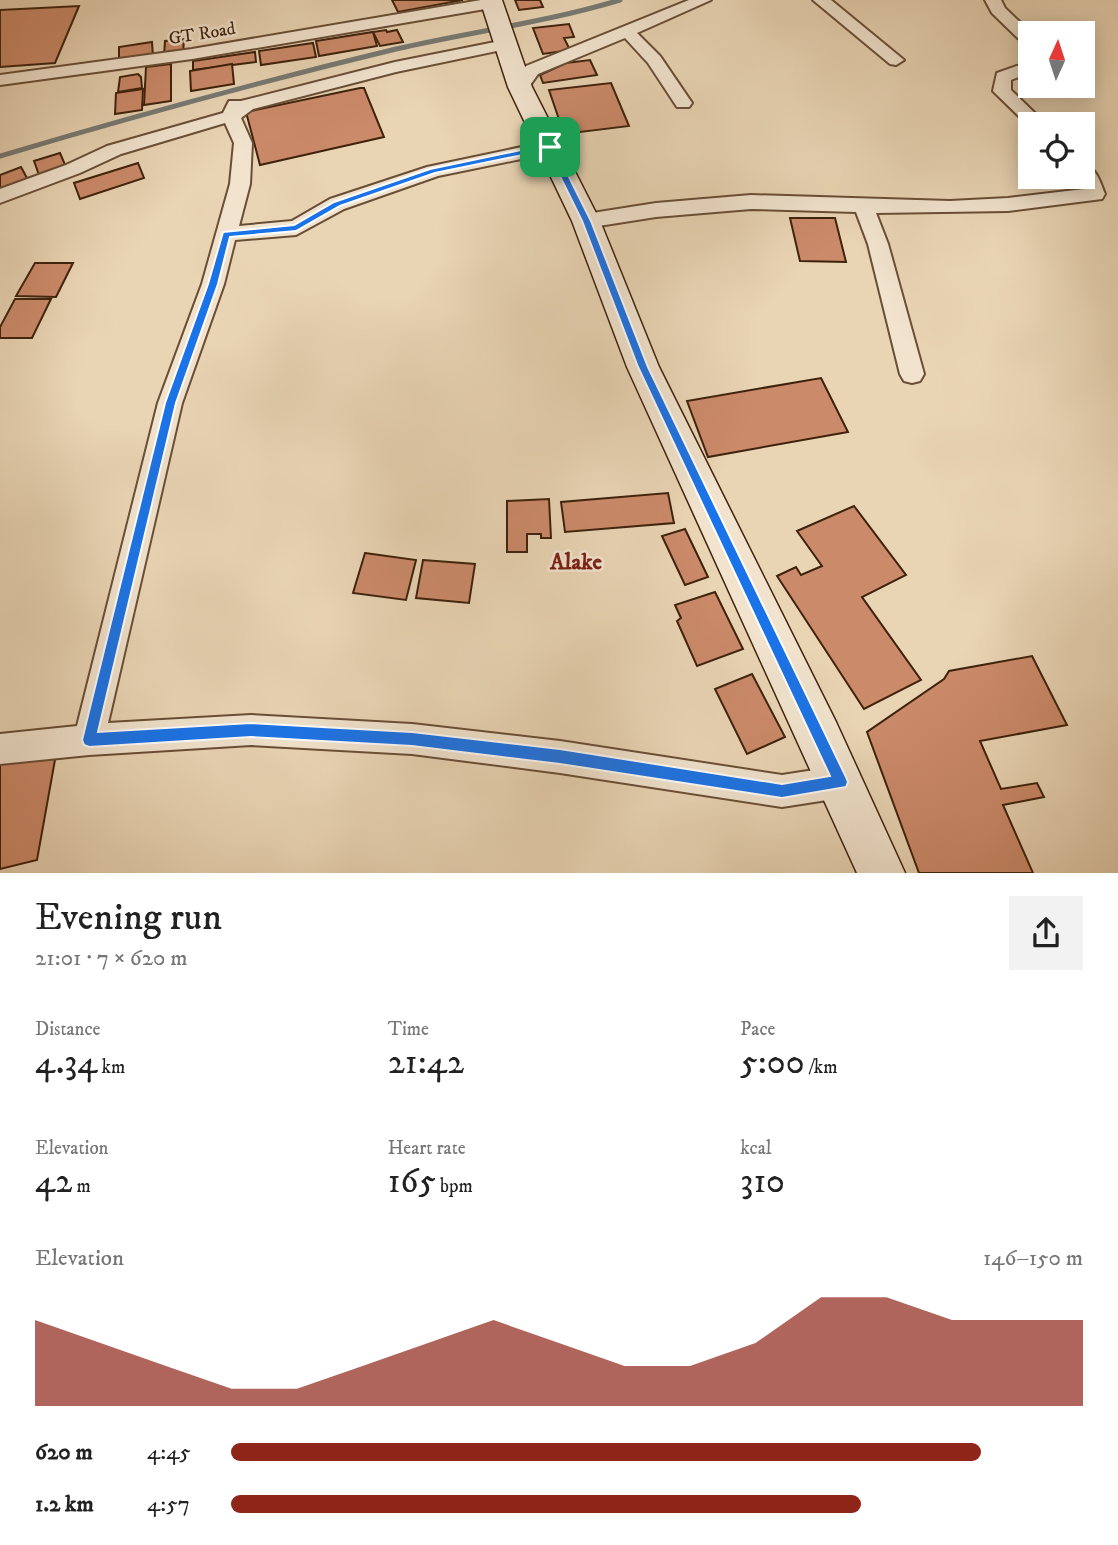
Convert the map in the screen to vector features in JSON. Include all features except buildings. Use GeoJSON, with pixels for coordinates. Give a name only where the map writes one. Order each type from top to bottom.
{"type":"FeatureCollection","features":[{"type":"Feature","properties":{"kind":"main road"},"geometry":{"type":"LineString","coordinates":[[497,19],[520,87],[586,221],[643,367],[841,782],[881,873]]}},
{"type":"Feature","properties":{"kind":"street"},"geometry":{"type":"LineString","coordinates":[[520,87],[532,71],[703,0]]}},
{"type":"Feature","properties":{"kind":"street"},"geometry":{"type":"LineString","coordinates":[[821,0],[896,60]]}},
{"type":"Feature","properties":{"kind":"street"},"geometry":{"type":"LineString","coordinates":[[993,0],[998,10],[1018,29]]}},
{"type":"Feature","properties":{"kind":"street"},"geometry":{"type":"LineString","coordinates":[[0,196],[34,185],[138,141],[247,105],[395,67],[497,19]]}},
{"type":"Feature","properties":{"kind":"street","name":"GT Road"},"geometry":{"type":"LineString","coordinates":[[0,80],[192,54],[497,19]]}},
{"type":"Feature","properties":{"kind":"street"},"geometry":{"type":"LineString","coordinates":[[628,32],[654,60],[683,103]]}},
{"type":"Feature","properties":{"kind":"street"},"geometry":{"type":"LineString","coordinates":[[1018,71],[1003,77],[1002,91],[1024,112]]}},
{"type":"Feature","properties":{"kind":"street"},"geometry":{"type":"LineString","coordinates":[[89,740],[170,403],[213,284],[240,184],[243,142],[233,110]]}},
{"type":"Feature","properties":{"kind":"street"},"geometry":{"type":"LineString","coordinates":[[226,234],[296,228],[337,204],[433,171],[550,147]]}},
{"type":"Feature","properties":{"kind":"street"},"geometry":{"type":"LineString","coordinates":[[586,221],[656,210],[751,202],[908,208],[1056,201],[1095,194],[1093,189]]}},
{"type":"Feature","properties":{"kind":"street"},"geometry":{"type":"LineString","coordinates":[[863,206],[877,244],[912,374]]}},
{"type":"Feature","properties":{"kind":"street"},"geometry":{"type":"LineString","coordinates":[[0,749],[89,740],[251,730],[386,738],[560,757],[782,791],[841,782]]}},
{"type":"Feature","properties":{"kind":"waterway"},"geometry":{"type":"LineString","coordinates":[[0,156],[346,61],[565,15],[620,0]]}},
{"type":"Feature","properties":{"kind":"district","name":"Alake"},"geometry":{"type":"Point","coordinates":[576,561]}},
{"type":"Feature","properties":{"kind":"route"},"geometry":{"type":"LineString","coordinates":[[550,147],[586,221],[643,367],[841,782],[782,791],[560,757],[412,739],[251,730],[89,740],[170,403],[213,284],[226,234],[296,228],[337,204],[433,171],[550,147]]}}]}
